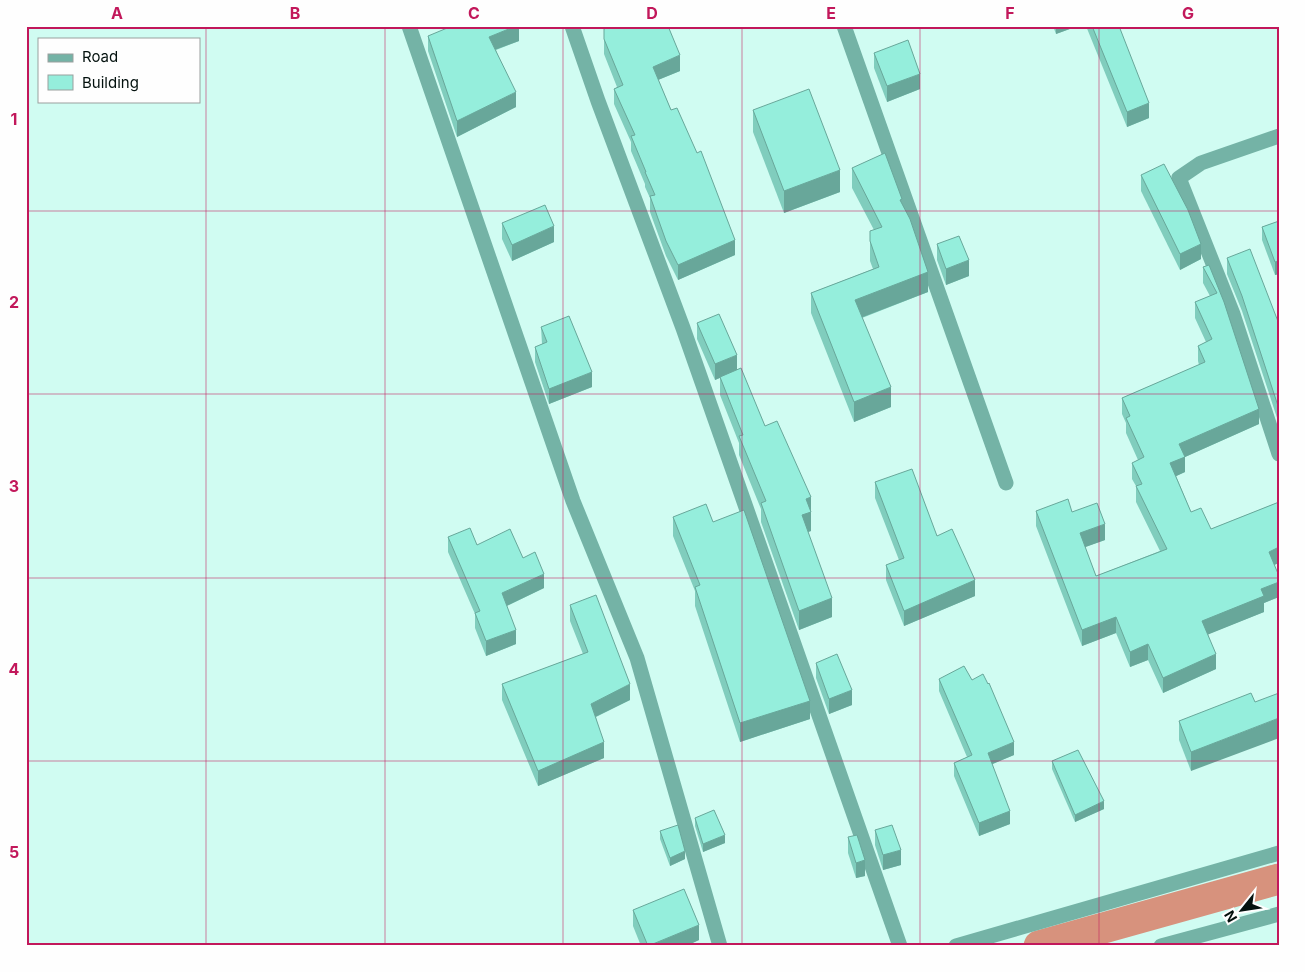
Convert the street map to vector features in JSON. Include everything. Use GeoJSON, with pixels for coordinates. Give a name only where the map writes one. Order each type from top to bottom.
{"type":"FeatureCollection","features":[{"type":"Feature","properties":{"kind":"street"},"geometry":{"type":"LineString","coordinates":[[408,26],[573,501],[637,658],[720,946]]}},
{"type":"Feature","properties":{"kind":"street"},"geometry":{"type":"LineString","coordinates":[[572,26],[684,328],[900,946]]}},
{"type":"Feature","properties":{"kind":"street"},"geometry":{"type":"LineString","coordinates":[[844,26],[1006,483]]}},
{"type":"Feature","properties":{"kind":"street"},"geometry":{"type":"LineString","coordinates":[[1279,136],[1201,163],[1180,178],[1233,314],[1279,454]]}},
{"type":"Feature","properties":{"kind":"street"},"geometry":{"type":"LineString","coordinates":[[956,946],[1279,853]]}},
{"type":"Feature","properties":{"kind":"street"},"geometry":{"type":"LineString","coordinates":[[1161,946],[1279,914]]}},
{"type":"Feature","properties":{"kind":"building"},"geometry":{"type":"Polygon","coordinates":[[[452,26],[516,26],[489,37],[516,92],[457,121],[428,36],[452,26]]]}},
{"type":"Feature","properties":{"kind":"building"},"geometry":{"type":"Polygon","coordinates":[[[611,26],[668,26],[680,55],[653,67],[671,110],[677,108],[697,153],[701,151],[735,240],[678,265],[666,241],[650,196],[655,195],[631,136],[635,135],[614,89],[623,85],[604,39],[604,29],[611,26]]]}},
{"type":"Feature","properties":{"kind":"building"},"geometry":{"type":"Polygon","coordinates":[[[1092,26],[1119,26],[1149,103],[1127,112],[1092,26]]]}},
{"type":"Feature","properties":{"kind":"building"},"geometry":{"type":"Polygon","coordinates":[[[908,40],[920,74],[887,86],[874,53],[908,40]]]}},
{"type":"Feature","properties":{"kind":"building"},"geometry":{"type":"Polygon","coordinates":[[[809,89],[840,170],[784,191],[753,110],[809,89]]]}},
{"type":"Feature","properties":{"kind":"building"},"geometry":{"type":"Polygon","coordinates":[[[885,153],[902,199],[900,200],[910,219],[928,272],[855,300],[891,387],[854,402],[811,293],[879,267],[870,241],[870,231],[882,227],[852,168],[885,153]]]}},
{"type":"Feature","properties":{"kind":"building"},"geometry":{"type":"Polygon","coordinates":[[[1164,164],[1188,210],[1201,244],[1180,254],[1141,175],[1164,164]]]}},
{"type":"Feature","properties":{"kind":"building"},"geometry":{"type":"Polygon","coordinates":[[[545,205],[554,226],[512,245],[502,223],[545,205]]]}},
{"type":"Feature","properties":{"kind":"building"},"geometry":{"type":"Polygon","coordinates":[[[1279,221],[1279,261],[1275,262],[1262,227],[1279,221]]]}},
{"type":"Feature","properties":{"kind":"building"},"geometry":{"type":"Polygon","coordinates":[[[959,236],[969,260],[946,269],[937,244],[959,236]]]}},
{"type":"Feature","properties":{"kind":"building"},"geometry":{"type":"Polygon","coordinates":[[[1250,249],[1279,324],[1279,409],[1242,296],[1227,258],[1250,249]]]}},
{"type":"Feature","properties":{"kind":"building"},"geometry":{"type":"Polygon","coordinates":[[[1209,265],[1224,302],[1259,409],[1179,444],[1185,457],[1170,463],[1191,512],[1201,508],[1211,529],[1279,502],[1279,547],[1269,552],[1279,576],[1279,582],[1261,589],[1264,596],[1202,621],[1216,654],[1163,678],[1148,644],[1130,652],[1116,617],[1082,630],[1036,511],[1068,499],[1072,512],[1097,503],[1105,524],[1080,533],[1096,576],[1167,549],[1136,486],[1142,484],[1132,463],[1144,457],[1126,418],[1130,416],[1122,398],[1205,362],[1198,346],[1212,339],[1195,302],[1217,293],[1203,267],[1209,265]]]}},
{"type":"Feature","properties":{"kind":"building"},"geometry":{"type":"Polygon","coordinates":[[[719,314],[737,355],[715,364],[697,323],[719,314]]]}},
{"type":"Feature","properties":{"kind":"building"},"geometry":{"type":"Polygon","coordinates":[[[569,316],[592,372],[549,389],[535,347],[547,342],[541,327],[569,316]]]}},
{"type":"Feature","properties":{"kind":"building"},"geometry":{"type":"Polygon","coordinates":[[[741,368],[765,426],[777,421],[811,497],[806,499],[811,512],[802,515],[832,598],[799,611],[761,503],[766,501],[739,436],[743,435],[720,377],[741,368]]]}},
{"type":"Feature","properties":{"kind":"building"},"geometry":{"type":"Polygon","coordinates":[[[912,469],[937,536],[952,529],[975,580],[904,611],[886,565],[904,558],[875,482],[912,469]]]}},
{"type":"Feature","properties":{"kind":"building"},"geometry":{"type":"Polygon","coordinates":[[[706,504],[713,522],[744,510],[810,701],[740,723],[695,587],[700,585],[673,517],[706,504]]]}},
{"type":"Feature","properties":{"kind":"building"},"geometry":{"type":"Polygon","coordinates":[[[470,528],[477,545],[510,529],[523,558],[535,552],[544,574],[502,593],[516,630],[486,641],[475,613],[480,611],[448,537],[470,528]]]}},
{"type":"Feature","properties":{"kind":"building"},"geometry":{"type":"Polygon","coordinates":[[[596,595],[630,684],[591,704],[604,742],[538,771],[502,684],[588,652],[570,605],[596,595]]]}},
{"type":"Feature","properties":{"kind":"building"},"geometry":{"type":"Polygon","coordinates":[[[837,654],[852,690],[829,699],[816,663],[837,654]]]}},
{"type":"Feature","properties":{"kind":"building"},"geometry":{"type":"Polygon","coordinates":[[[964,666],[972,680],[983,674],[989,683],[1014,742],[988,753],[1010,811],[979,823],[954,763],[972,755],[939,679],[964,666]]]}},
{"type":"Feature","properties":{"kind":"building"},"geometry":{"type":"Polygon","coordinates":[[[1251,693],[1255,702],[1279,693],[1279,718],[1191,752],[1179,721],[1251,693]]]}},
{"type":"Feature","properties":{"kind":"building"},"geometry":{"type":"Polygon","coordinates":[[[1078,750],[1104,801],[1075,815],[1052,761],[1078,750]]]}},
{"type":"Feature","properties":{"kind":"building"},"geometry":{"type":"Polygon","coordinates":[[[714,810],[725,835],[703,844],[695,818],[714,810]]]}},
{"type":"Feature","properties":{"kind":"building"},"geometry":{"type":"Polygon","coordinates":[[[678,825],[685,851],[670,858],[660,831],[678,825]]]}},
{"type":"Feature","properties":{"kind":"building"},"geometry":{"type":"Polygon","coordinates":[[[892,825],[901,850],[883,855],[875,830],[892,825]]]}},
{"type":"Feature","properties":{"kind":"building"},"geometry":{"type":"Polygon","coordinates":[[[857,835],[865,860],[856,863],[848,837],[857,835]]]}},
{"type":"Feature","properties":{"kind":"building"},"geometry":{"type":"Polygon","coordinates":[[[684,889],[699,925],[648,946],[633,910],[684,889]]]}},
{"type":"Feature","properties":{"kind":"waterway"},"geometry":{"type":"LineString","coordinates":[[1039,946],[1279,879]]}}]}
